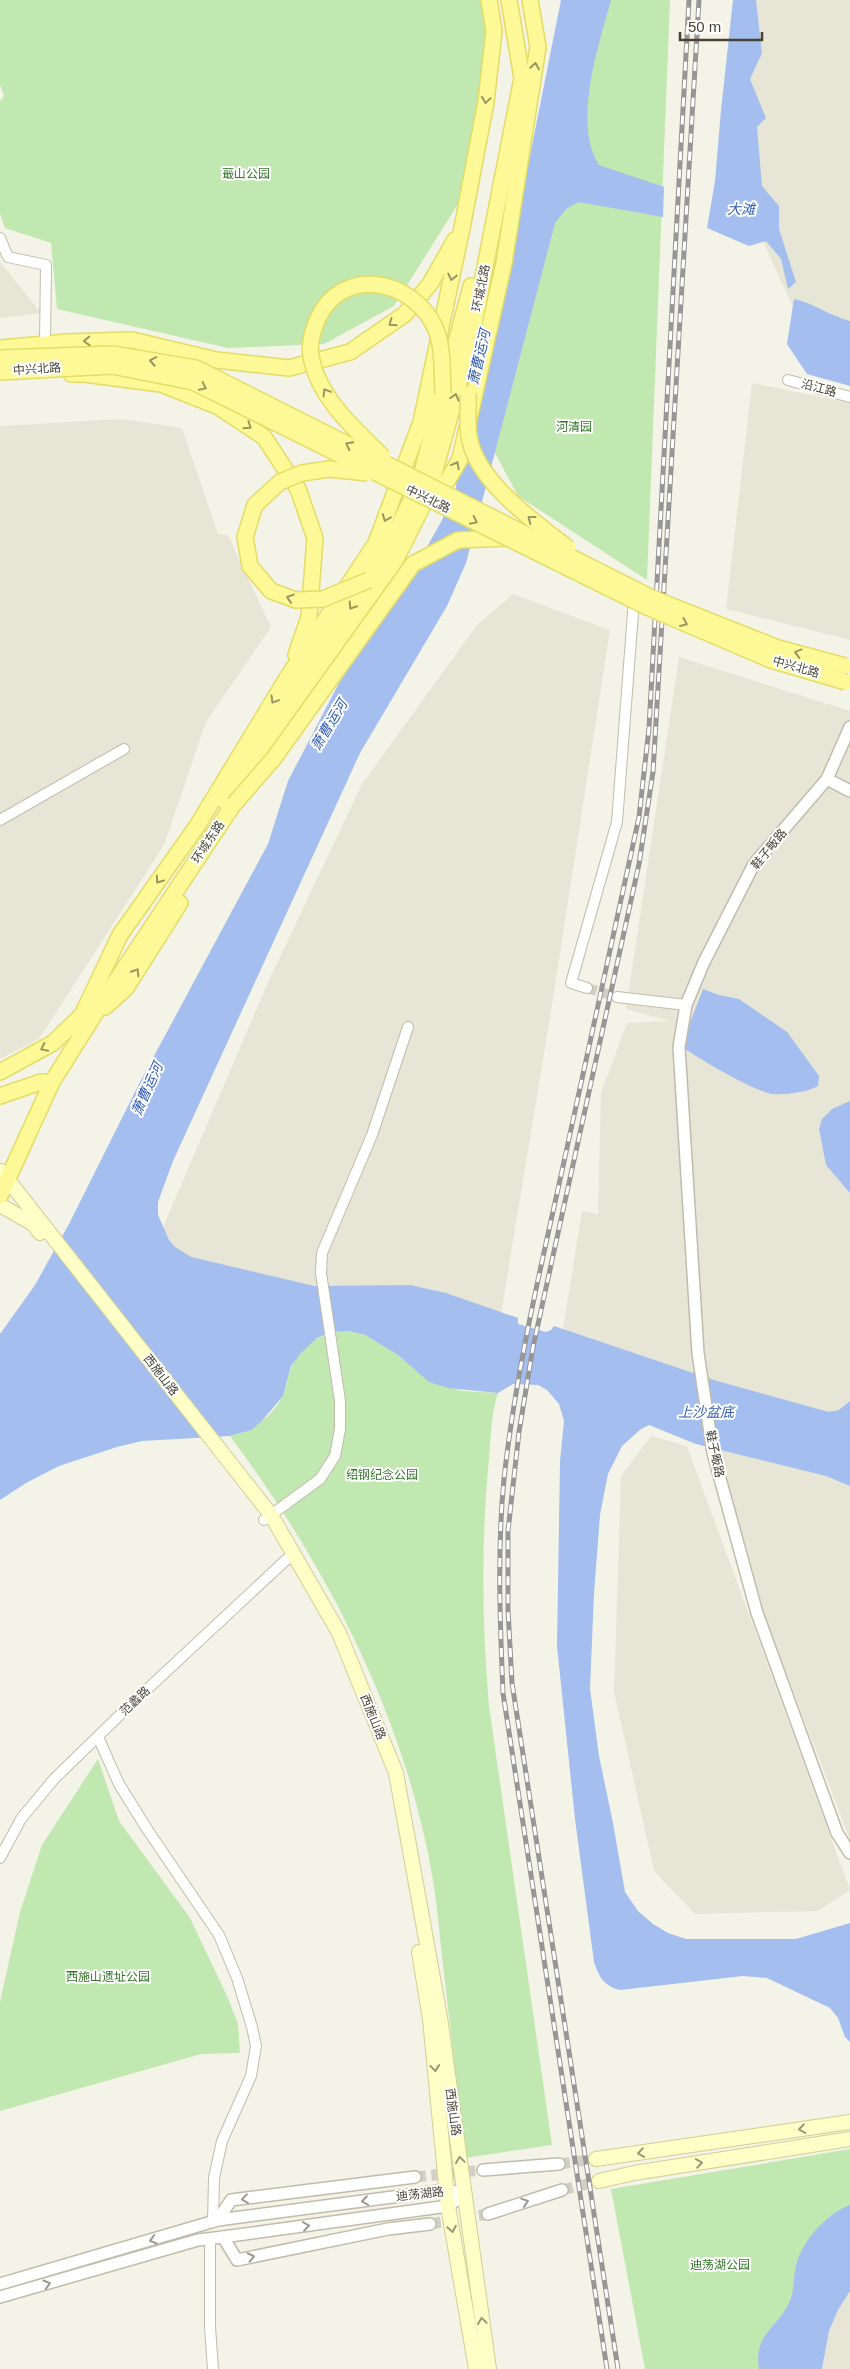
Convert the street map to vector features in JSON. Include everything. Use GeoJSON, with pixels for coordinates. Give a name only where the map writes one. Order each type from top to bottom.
{"type":"FeatureCollection","features":[{"type":"Feature","properties":{"kind":"main road"},"geometry":{"type":"LineString","coordinates":[[85,1016],[120,935],[197,826],[288,678],[376,543],[421,422],[462,228],[486,102],[494,31],[489,0]]}},
{"type":"Feature","properties":{"kind":"main road","name":"环城北路"},"geometry":{"type":"LineString","coordinates":[[423,491],[464,342],[522,78],[509,0]]}},
{"type":"Feature","properties":{"kind":"main road"},"geometry":{"type":"LineString","coordinates":[[0,1072],[53,1043],[85,1016],[126,988],[252,791],[306,722],[460,459],[504,263],[538,47],[530,0]]}},
{"type":"Feature","properties":{"kind":"main road"},"geometry":{"type":"LineString","coordinates":[[522,78],[504,210],[468,394],[470,441],[482,468],[516,507],[597,570]]}},
{"type":"Feature","properties":{"kind":"main road"},"geometry":{"type":"LineString","coordinates":[[0,348],[46,343],[132,340],[216,360],[289,368],[350,352],[405,314],[430,284],[462,228]]}},
{"type":"Feature","properties":{"kind":"main road"},"geometry":{"type":"LineString","coordinates":[[393,467],[342,416],[323,388],[311,356],[312,335],[321,310],[338,292],[354,285],[376,284],[392,288],[417,303],[430,320],[440,343],[443,394]]}},
{"type":"Feature","properties":{"kind":"main road","name":"环城北路"},"geometry":{"type":"LineString","coordinates":[[423,491],[443,394],[464,342]]}},
{"type":"Feature","properties":{"kind":"main road","name":"中兴北路"},"geometry":{"type":"LineString","coordinates":[[0,358],[113,354],[196,368],[652,598],[848,674]]}},
{"type":"Feature","properties":{"kind":"main road","name":"中兴北路"},"geometry":{"type":"LineString","coordinates":[[0,372],[112,366],[193,382],[634,600],[771,660],[848,674]]}},
{"type":"Feature","properties":{"kind":"main road"},"geometry":{"type":"LineString","coordinates":[[0,376],[84,374],[161,384],[217,406],[264,437],[298,489],[315,538],[309,617],[288,678]]}},
{"type":"Feature","properties":{"kind":"main road"},"geometry":{"type":"LineString","coordinates":[[369,580],[323,599],[296,600],[271,591],[250,566],[245,537],[254,504],[280,482],[302,473],[329,469],[379,474]]}},
{"type":"Feature","properties":{"kind":"main road","name":"环城东路"},"geometry":{"type":"LineString","coordinates":[[128,956],[369,580],[423,491]]}},
{"type":"Feature","properties":{"kind":"main road","name":"环城东路"},"geometry":{"type":"LineString","coordinates":[[0,1196],[3,1174],[46,1082],[85,1016],[234,804],[392,567],[423,491]]}},
{"type":"Feature","properties":{"kind":"main road"},"geometry":{"type":"LineString","coordinates":[[234,804],[274,758],[413,564],[458,540],[508,538]]}},
{"type":"Feature","properties":{"kind":"main road"},"geometry":{"type":"LineString","coordinates":[[0,1096],[46,1082]]}},
{"type":"Feature","properties":{"kind":"main road","name":"西施山路"},"geometry":{"type":"LineString","coordinates":[[3,1174],[36,1221],[264,1513],[339,1633],[396,1773],[440,2017],[489,2369]]}},
{"type":"Feature","properties":{"kind":"main road","name":"西施山路"},"geometry":{"type":"LineString","coordinates":[[0,1205],[36,1221]]}},
{"type":"Feature","properties":{"kind":"main road","name":"西施山路"},"geometry":{"type":"LineString","coordinates":[[264,1513],[287,1559],[333,1636],[389,1775],[430,2019],[448,2206],[476,2369]]}},
{"type":"Feature","properties":{"kind":"main road"},"geometry":{"type":"LineString","coordinates":[[596,2159],[850,2122]]}},
{"type":"Feature","properties":{"kind":"main road"},"geometry":{"type":"LineString","coordinates":[[599,2181],[634,2173],[850,2139]]}},
{"type":"Feature","properties":{"kind":"street"},"geometry":{"type":"LineString","coordinates":[[0,238],[8,257],[46,265],[46,343]]}},
{"type":"Feature","properties":{"kind":"street","name":"沿江路"},"geometry":{"type":"LineString","coordinates":[[788,380],[850,397]]}},
{"type":"Feature","properties":{"kind":"street"},"geometry":{"type":"LineString","coordinates":[[587,988],[571,983],[616,822],[634,600]]}},
{"type":"Feature","properties":{"kind":"street","name":"鞋子畈路"},"geometry":{"type":"LineString","coordinates":[[850,727],[827,779],[754,864],[704,962],[686,1005],[679,1047],[698,1353],[713,1453],[757,1613],[837,1833],[850,1853]]}},
{"type":"Feature","properties":{"kind":"street"},"geometry":{"type":"LineString","coordinates":[[0,820],[124,749]]}},
{"type":"Feature","properties":{"kind":"street"},"geometry":{"type":"LineString","coordinates":[[827,779],[850,791]]}},
{"type":"Feature","properties":{"kind":"street"},"geometry":{"type":"LineString","coordinates":[[617,997],[686,1005]]}},
{"type":"Feature","properties":{"kind":"street"},"geometry":{"type":"LineString","coordinates":[[264,1513],[320,1479],[335,1456],[340,1429],[340,1401],[321,1273],[322,1253],[372,1135],[408,1027]]}},
{"type":"Feature","properties":{"kind":"street","name":"范蠡路"},"geometry":{"type":"LineString","coordinates":[[0,1858],[21,1819],[54,1779],[287,1559]]}},
{"type":"Feature","properties":{"kind":"street"},"geometry":{"type":"LineString","coordinates":[[98,1737],[119,1784],[147,1829],[219,1935],[237,1978],[252,2027],[256,2046],[251,2076],[222,2141],[214,2178],[216,2221]]}},
{"type":"Feature","properties":{"kind":"street"},"geometry":{"type":"LineString","coordinates":[[483,2170],[560,2164]]}},
{"type":"Feature","properties":{"kind":"street","name":"迪荡湖路"},"geometry":{"type":"LineString","coordinates":[[216,2221],[231,2200],[415,2178]]}},
{"type":"Feature","properties":{"kind":"street","name":"迪荡湖路"},"geometry":{"type":"LineString","coordinates":[[0,2284],[216,2221],[446,2190],[465,2194]]}},
{"type":"Feature","properties":{"kind":"street"},"geometry":{"type":"LineString","coordinates":[[488,2214],[562,2190]]}},
{"type":"Feature","properties":{"kind":"street","name":"迪荡湖路"},"geometry":{"type":"LineString","coordinates":[[0,2297],[198,2240],[448,2206],[465,2194]]}},
{"type":"Feature","properties":{"kind":"street"},"geometry":{"type":"LineString","coordinates":[[223,2237],[236,2260],[388,2229],[430,2224]]}},
{"type":"Feature","properties":{"kind":"street"},"geometry":{"type":"LineString","coordinates":[[210,2238],[210,2327],[213,2369]]}},
{"type":"Feature","properties":{"kind":"shaded area"},"geometry":{"type":"Polygon","coordinates":[[[756,0],[850,0],[850,344],[809,342],[740,192],[756,0]]]}},
{"type":"Feature","properties":{"kind":"shaded area"},"geometry":{"type":"Polygon","coordinates":[[[0,262],[41,313],[0,318],[0,262]]]}},
{"type":"Feature","properties":{"kind":"shaded area"},"geometry":{"type":"Polygon","coordinates":[[[752,383],[850,403],[850,640],[726,609],[752,383]]]}},
{"type":"Feature","properties":{"kind":"shaded area"},"geometry":{"type":"Polygon","coordinates":[[[121,419],[182,428],[218,534],[228,535],[271,627],[206,722],[164,845],[39,1039],[0,1059],[0,426],[121,419]]]}},
{"type":"Feature","properties":{"kind":"shaded area"},"geometry":{"type":"Polygon","coordinates":[[[513,594],[610,630],[552,1005],[499,1326],[148,1262],[270,978],[362,784],[477,625],[513,594]]]}},
{"type":"Feature","properties":{"kind":"shaded area"},"geometry":{"type":"Polygon","coordinates":[[[679,657],[850,711],[850,1431],[558,1360],[582,1211],[598,1214],[601,1093],[627,1023],[670,1021],[626,1009],[679,657]]]}},
{"type":"Feature","properties":{"kind":"shaded area"},"geometry":{"type":"Polygon","coordinates":[[[651,1436],[687,1446],[850,1890],[818,1911],[695,1914],[654,1871],[614,1692],[621,1476],[651,1436]]]}},
{"type":"Feature","properties":{"kind":"shaded area"},"geometry":{"type":"Polygon","coordinates":[[[714,1439],[850,1474],[850,1840],[760,1604],[714,1439]]]}},
{"type":"Feature","properties":{"kind":"shaded area"},"geometry":{"type":"Polygon","coordinates":[[[850,2291],[850,2369],[822,2369],[829,2331],[838,2310],[850,2291]]]}},
{"type":"Feature","properties":{"kind":"green space","name":"蕺山公园"},"geometry":{"type":"Polygon","coordinates":[[[0,0],[491,0],[465,193],[394,306],[324,344],[228,348],[57,309],[51,243],[5,228],[0,214],[0,101],[4,96],[0,85],[0,0]]]}},
{"type":"Feature","properties":{"kind":"green space","name":"河清园"},"geometry":{"type":"Polygon","coordinates":[[[594,0],[670,0],[647,580],[518,496],[488,440],[594,0]]]}},
{"type":"Feature","properties":{"kind":"green space","name":"绍钢纪念公园"},"geometry":{"type":"Polygon","coordinates":[[[349,1331],[365,1335],[398,1355],[430,1382],[463,1391],[498,1393],[492,1425],[486,1489],[483,1582],[489,1706],[552,2145],[465,2158],[433,1880],[421,1820],[404,1761],[358,1646],[330,1591],[299,1538],[230,1436],[254,1427],[274,1409],[283,1395],[291,1368],[300,1352],[322,1336],[349,1331]]]}},
{"type":"Feature","properties":{"kind":"green space","name":"西施山遗址公园"},"geometry":{"type":"Polygon","coordinates":[[[98,1759],[119,1821],[190,1918],[228,1998],[238,2024],[240,2053],[201,2054],[0,2111],[0,2002],[20,1912],[42,1845],[98,1759]]]}},
{"type":"Feature","properties":{"kind":"green space","name":"迪荡湖公园"},"geometry":{"type":"Polygon","coordinates":[[[850,2149],[850,2239],[781,2369],[645,2369],[611,2189],[850,2149]]]}},
{"type":"Feature","properties":{"kind":"water"},"geometry":{"type":"Polygon","coordinates":[[[561,0],[611,0],[590,84],[588,128],[591,148],[599,165],[664,187],[663,217],[579,202],[566,209],[555,223],[466,563],[447,606],[360,753],[173,1161],[158,1202],[158,1215],[169,1240],[175,1247],[191,1257],[314,1286],[410,1285],[446,1293],[518,1318],[518,1324],[546,1332],[554,1326],[717,1381],[829,1412],[839,1410],[850,1401],[850,1486],[826,1476],[696,1444],[649,1425],[641,1429],[622,1446],[608,1474],[600,1515],[594,1593],[590,1689],[599,1756],[625,1892],[638,1911],[653,1924],[668,1933],[686,1939],[796,1939],[850,1923],[850,2042],[845,2037],[838,2018],[830,2008],[767,1978],[743,1976],[620,1990],[606,1983],[598,1972],[594,1962],[575,1819],[557,1646],[560,1461],[564,1421],[559,1404],[547,1390],[538,1385],[513,1384],[498,1393],[448,1388],[429,1382],[398,1355],[365,1335],[349,1331],[332,1332],[317,1338],[301,1353],[291,1366],[283,1396],[261,1422],[251,1430],[230,1436],[142,1441],[117,1447],[59,1466],[26,1483],[0,1500],[0,1334],[35,1285],[69,1224],[139,1084],[268,844],[288,781],[339,683],[402,591],[441,522],[456,490],[457,455],[508,266],[561,0]]]}},
{"type":"Feature","properties":{"kind":"water","name":"大滩"},"geometry":{"type":"Polygon","coordinates":[[[733,0],[756,0],[762,53],[750,79],[766,118],[757,127],[762,186],[779,206],[779,229],[796,282],[788,289],[781,259],[766,241],[749,246],[707,228],[715,181],[733,0]]]}},
{"type":"Feature","properties":{"kind":"water"},"geometry":{"type":"Polygon","coordinates":[[[794,299],[850,321],[850,386],[807,374],[787,344],[794,299]]]}},
{"type":"Feature","properties":{"kind":"water"},"geometry":{"type":"Polygon","coordinates":[[[703,989],[739,999],[787,1032],[819,1076],[818,1086],[790,1093],[773,1094],[764,1092],[727,1074],[684,1048],[691,1020],[703,989]]]}},
{"type":"Feature","properties":{"kind":"water"},"geometry":{"type":"Polygon","coordinates":[[[850,1101],[850,1193],[826,1165],[819,1129],[822,1119],[832,1109],[850,1101]]]}},
{"type":"Feature","properties":{"kind":"water"},"geometry":{"type":"Polygon","coordinates":[[[850,2205],[850,2291],[838,2310],[829,2331],[822,2369],[759,2369],[758,2357],[762,2340],[783,2314],[790,2301],[797,2261],[807,2241],[822,2223],[850,2205]]]}},
{"type":"Feature","properties":{"kind":"tunnel"},"geometry":{"type":"LineString","coordinates":[[587,988],[617,997]]}},
{"type":"Feature","properties":{"kind":"tunnel"},"geometry":{"type":"LineString","coordinates":[[559,2164],[596,2159]]}},
{"type":"Feature","properties":{"kind":"tunnel"},"geometry":{"type":"LineString","coordinates":[[415,2177],[483,2170]]}},
{"type":"Feature","properties":{"kind":"tunnel"},"geometry":{"type":"LineString","coordinates":[[562,2190],[599,2181]]}},
{"type":"Feature","properties":{"kind":"tunnel"},"geometry":{"type":"LineString","coordinates":[[430,2224],[488,2214]]}},
{"type":"Feature","properties":{"kind":"railway"},"geometry":{"type":"LineString","coordinates":[[607,2369],[503,1693],[500,1613],[500,1532],[504,1479],[514,1404],[528,1329],[639,817],[649,728],[689,0]]}},
{"type":"Feature","properties":{"kind":"railway"},"geometry":{"type":"LineString","coordinates":[[618,2369],[512,1683],[508,1610],[508,1531],[519,1432],[533,1347],[639,864],[653,772],[699,0]]}},
{"type":"Feature","properties":{"kind":"water label","name":"萧曹运河"},"geometry":{"type":"Point","coordinates":[479,357]}},
{"type":"Feature","properties":{"kind":"water label","name":"萧曹运河"},"geometry":{"type":"Point","coordinates":[329,725]}},
{"type":"Feature","properties":{"kind":"water label","name":"萧曹运河"},"geometry":{"type":"Point","coordinates":[147,1089]}},
{"type":"Feature","properties":{"kind":"water label","name":"上沙盆底"},"geometry":{"type":"Point","coordinates":[706,1412]}}]}
